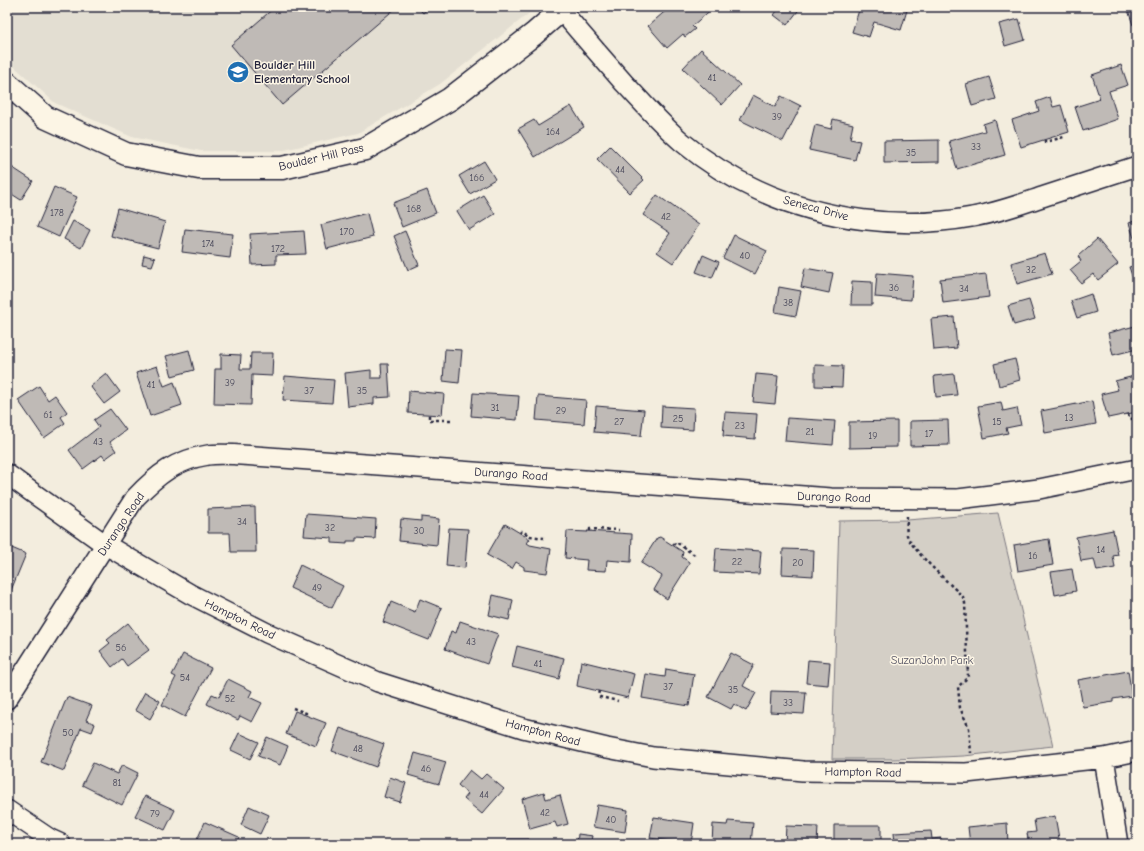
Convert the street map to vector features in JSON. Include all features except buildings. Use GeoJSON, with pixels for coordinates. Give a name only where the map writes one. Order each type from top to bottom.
{"type":"FeatureCollection","features":[{"type":"Feature","properties":{"kind":"street","name":"Boulder Hill Pass"},"geometry":{"type":"LineString","coordinates":[[7,83],[45,117],[126,154],[200,168],[282,168],[365,149],[450,98],[534,34],[563,8]]}},
{"type":"Feature","properties":{"kind":"street","name":"Seneca Drive"},"geometry":{"type":"LineString","coordinates":[[563,8],[586,40],[654,116],[682,141],[708,161],[741,182],[759,191],[814,210],[856,219],[890,222],[920,222],[963,218],[1006,209],[1137,166]]}},
{"type":"Feature","properties":{"kind":"street","name":"Durango Road"},"geometry":{"type":"LineString","coordinates":[[7,699],[135,498],[153,479],[177,463],[209,454],[262,456],[831,498],[958,499],[1039,489],[1137,469]]}},
{"type":"Feature","properties":{"kind":"street","name":"Hampton Road"},"geometry":{"type":"LineString","coordinates":[[7,474],[106,545],[190,594],[267,633],[378,682],[523,728],[607,748],[653,757],[803,771],[966,773],[1104,758],[1137,751]]}},
{"type":"Feature","properties":{"kind":"street"},"geometry":{"type":"LineString","coordinates":[[1104,758],[1118,844]]}},
{"type":"Feature","properties":{"kind":"street"},"geometry":{"type":"LineString","coordinates":[[7,810],[50,839],[61,844]]}},
{"type":"Feature","properties":{"kind":"path"},"geometry":{"type":"LineString","coordinates":[[662,7],[665,11]]}},
{"type":"Feature","properties":{"kind":"path"},"geometry":{"type":"LineString","coordinates":[[1045,140],[1045,142],[1064,137]]}},
{"type":"Feature","properties":{"kind":"path"},"geometry":{"type":"LineString","coordinates":[[1128,414],[1130,419],[1137,418]]}},
{"type":"Feature","properties":{"kind":"path"},"geometry":{"type":"LineString","coordinates":[[429,415],[429,420],[453,420]]}},
{"type":"Feature","properties":{"kind":"path"},"geometry":{"type":"LineString","coordinates":[[907,512],[907,534],[909,540],[918,552],[963,597],[968,677],[958,687],[960,708],[969,728],[971,758]]}},
{"type":"Feature","properties":{"kind":"path"},"geometry":{"type":"LineString","coordinates":[[590,531],[590,529],[619,530]]}},
{"type":"Feature","properties":{"kind":"path"},"geometry":{"type":"LineString","coordinates":[[520,533],[522,531],[530,536],[544,538]]}},
{"type":"Feature","properties":{"kind":"path"},"geometry":{"type":"LineString","coordinates":[[673,545],[676,542],[696,556]]}},
{"type":"Feature","properties":{"kind":"path"},"geometry":{"type":"LineString","coordinates":[[599,691],[598,695],[600,697],[618,700]]}},
{"type":"Feature","properties":{"kind":"path"},"geometry":{"type":"LineString","coordinates":[[293,708],[306,713],[305,715]]}},
{"type":"Feature","properties":{"kind":"shaded area","name":"Boulder Hill Elementary School"},"geometry":{"type":"Polygon","coordinates":[[[7,7],[537,7],[440,84],[358,133],[280,151],[201,151],[132,137],[55,103],[7,60],[7,7]]]}},
{"type":"Feature","properties":{"kind":"green space","name":"SuzanJohn Park"},"geometry":{"type":"Polygon","coordinates":[[[998,513],[1053,746],[964,756],[895,759],[832,759],[839,521],[907,520],[998,513]]]}},
{"type":"Feature","properties":{"kind":"place","name":"Boulder Hill Elementary School"},"geometry":{"type":"Point","coordinates":[238,72]}}]}
